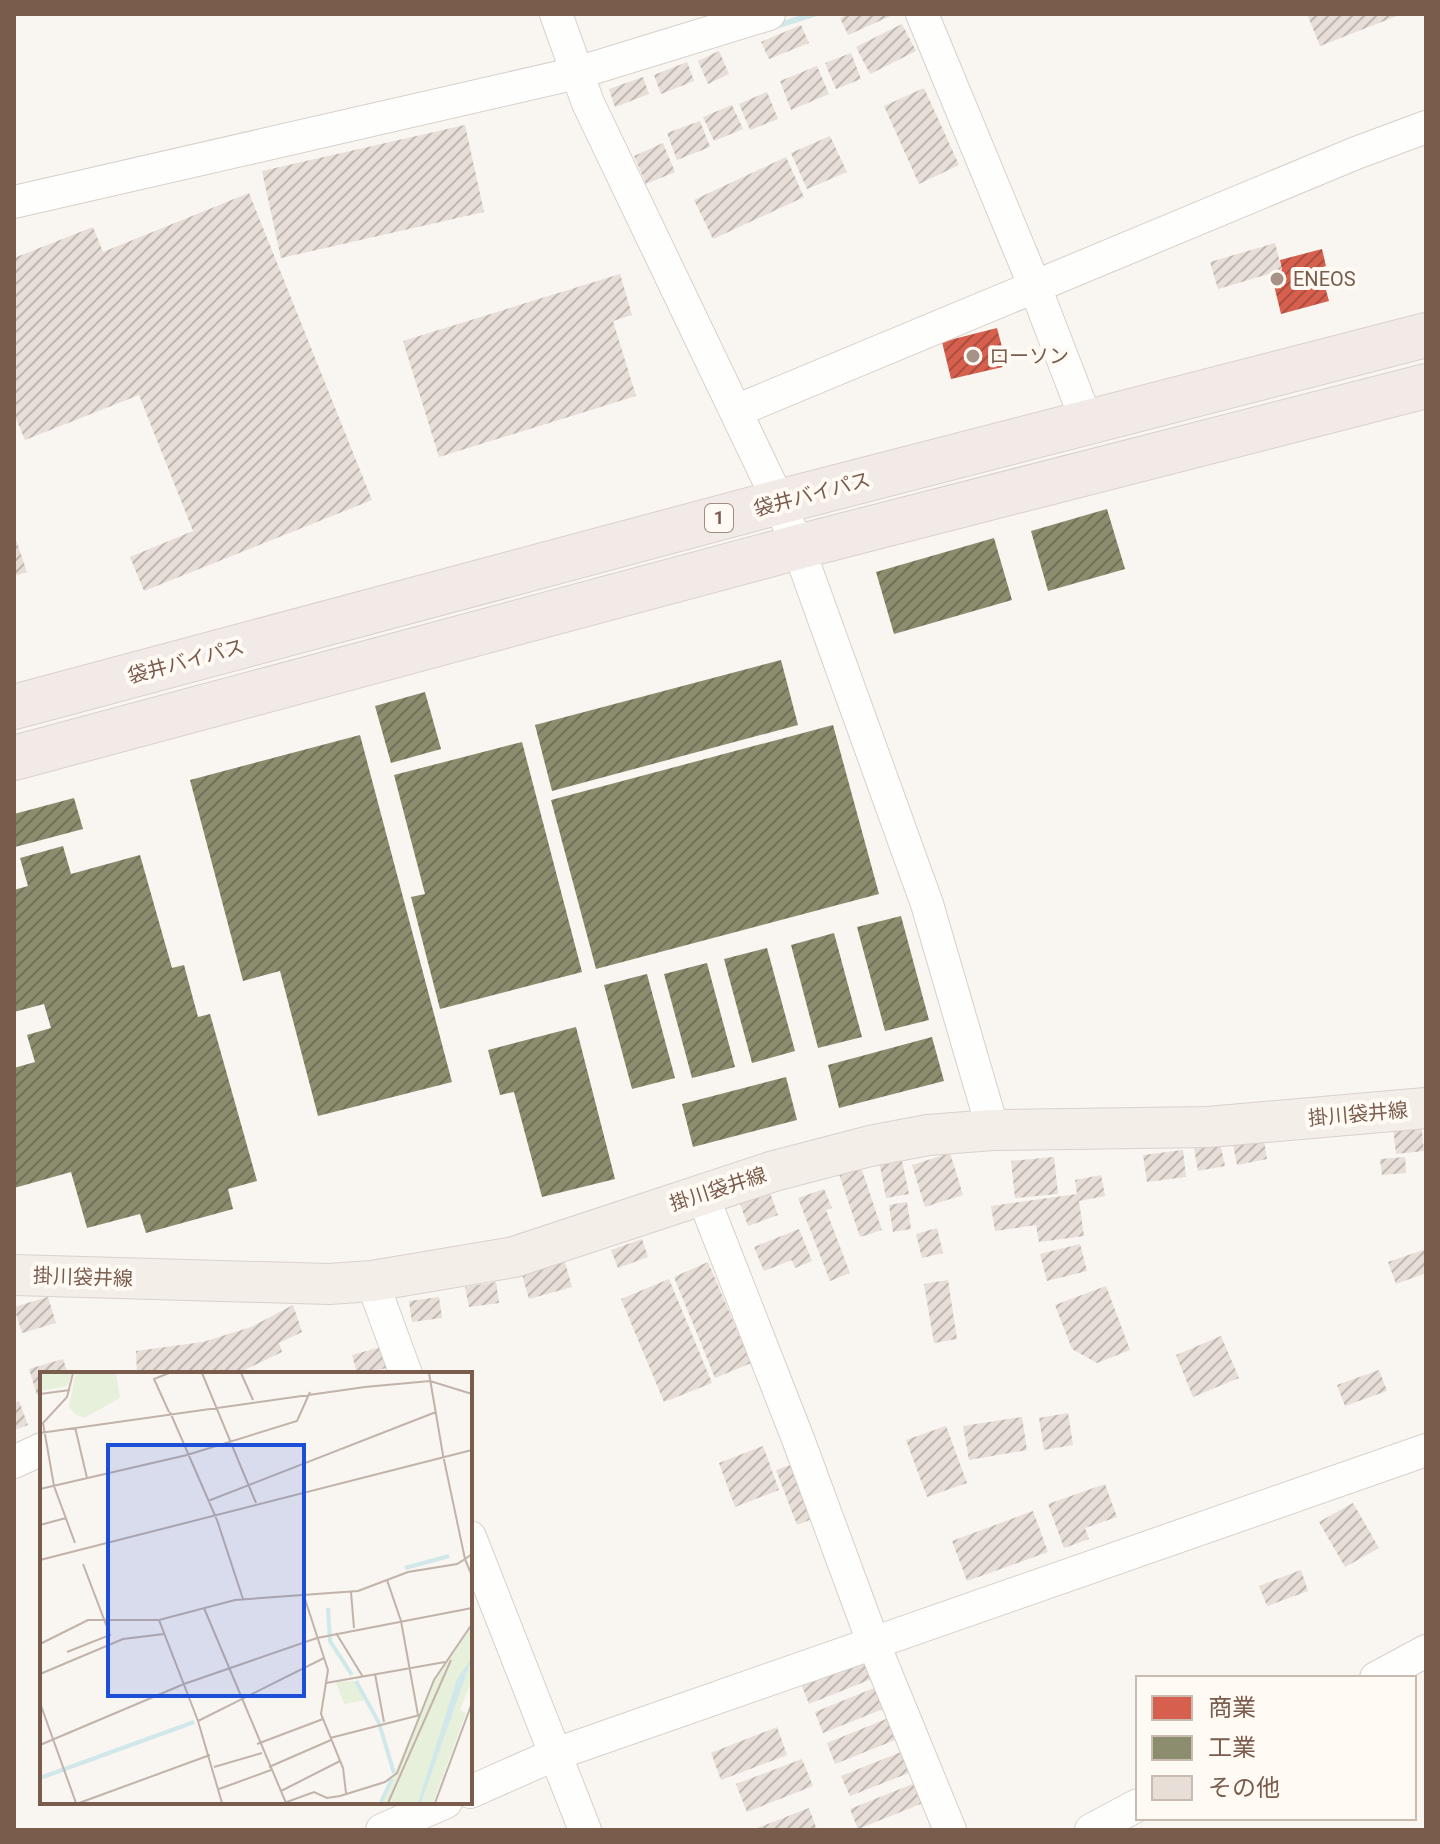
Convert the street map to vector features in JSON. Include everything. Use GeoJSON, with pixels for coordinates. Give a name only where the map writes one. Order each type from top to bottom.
{"type":"FeatureCollection","features":[{"type":"Feature","properties":{"kind":"highway","name":"袋井バイパス"},"geometry":{"type":"LineString","coordinates":[[14,707],[779,502],[1426,335]]}},
{"type":"Feature","properties":{"kind":"highway"},"geometry":{"type":"LineString","coordinates":[[14,758],[798,547],[1426,386]]}},
{"type":"Feature","properties":{"kind":"main road","name":"掛川袋井線"},"geometry":{"type":"LineString","coordinates":[[14,1275],[329,1284],[372,1281],[514,1257],[702,1194],[870,1146],[928,1135],[993,1130],[1208,1127],[1426,1108]]}},
{"type":"Feature","properties":{"kind":"street"},"geometry":{"type":"LineString","coordinates":[[556,14],[588,103],[798,547],[927,904],[993,1130]]}},
{"type":"Feature","properties":{"kind":"street"},"geometry":{"type":"LineString","coordinates":[[14,202],[577,73],[769,14]]}},
{"type":"Feature","properties":{"kind":"street"},"geometry":{"type":"LineString","coordinates":[[922,14],[1035,287],[1087,422]]}},
{"type":"Feature","properties":{"kind":"street"},"geometry":{"type":"LineString","coordinates":[[736,411],[1356,153],[1426,127]]}},
{"type":"Feature","properties":{"kind":"street"},"geometry":{"type":"LineString","coordinates":[[702,1194],[873,1642],[950,1830]]}},
{"type":"Feature","properties":{"kind":"street"},"geometry":{"type":"LineString","coordinates":[[372,1281],[405,1372]]}},
{"type":"Feature","properties":{"kind":"street"},"geometry":{"type":"LineString","coordinates":[[14,1462],[40,1450]]}},
{"type":"Feature","properties":{"kind":"street"},"geometry":{"type":"LineString","coordinates":[[472,1791],[556,1754],[1426,1450]]}},
{"type":"Feature","properties":{"kind":"street"},"geometry":{"type":"LineString","coordinates":[[472,1542],[585,1830]]}},
{"type":"Feature","properties":{"kind":"street"},"geometry":{"type":"LineString","coordinates":[[1380,1676],[1426,1651]]}},
{"type":"Feature","properties":{"kind":"street"},"geometry":{"type":"LineString","coordinates":[[382,1830],[441,1804]]}},
{"type":"Feature","properties":{"kind":"street"},"geometry":{"type":"LineString","coordinates":[[1091,1830],[1136,1806]]}},
{"type":"Feature","properties":{"kind":"building: 商業"},"geometry":{"type":"Polygon","coordinates":[[[1322,249],[1326,266],[1320,268],[1329,301],[1281,314],[1271,273],[1282,270],[1280,260],[1322,249]]]}},
{"type":"Feature","properties":{"kind":"building: 商業"},"geometry":{"type":"Polygon","coordinates":[[[997,328],[1007,366],[951,379],[942,342],[997,328]]]}},
{"type":"Feature","properties":{"kind":"building: 工業"},"geometry":{"type":"Polygon","coordinates":[[[1107,509],[1125,569],[1048,591],[1031,531],[1107,509]]]}},
{"type":"Feature","properties":{"kind":"building: 工業"},"geometry":{"type":"Polygon","coordinates":[[[994,538],[1012,600],[894,634],[876,572],[994,538]]]}},
{"type":"Feature","properties":{"kind":"building: 工業"},"geometry":{"type":"Polygon","coordinates":[[[781,660],[798,725],[552,791],[535,725],[781,660]]]}},
{"type":"Feature","properties":{"kind":"building: 工業"},"geometry":{"type":"Polygon","coordinates":[[[425,692],[441,749],[391,763],[375,706],[425,692]]]}},
{"type":"Feature","properties":{"kind":"building: 工業"},"geometry":{"type":"Polygon","coordinates":[[[833,725],[879,894],[596,969],[551,800],[833,725]]]}},
{"type":"Feature","properties":{"kind":"building: 工業"},"geometry":{"type":"Polygon","coordinates":[[[360,735],[452,1082],[318,1116],[280,971],[243,981],[190,780],[360,735]]]}},
{"type":"Feature","properties":{"kind":"building: 工業"},"geometry":{"type":"Polygon","coordinates":[[[522,742],[582,972],[440,1009],[411,897],[425,894],[394,775],[522,742]]]}},
{"type":"Feature","properties":{"kind":"building: 工業"},"geometry":{"type":"Polygon","coordinates":[[[74,798],[83,829],[15,847],[14,814],[74,798]]]}},
{"type":"Feature","properties":{"kind":"building: 工業"},"geometry":{"type":"Polygon","coordinates":[[[63,846],[71,874],[140,855],[172,968],[184,965],[198,1017],[210,1014],[257,1181],[228,1189],[233,1209],[146,1233],[140,1214],[87,1228],[71,1172],[14,1188],[14,1068],[35,1062],[27,1035],[51,1028],[44,1004],[14,1012],[14,890],[28,886],[20,858],[63,846]]]}},
{"type":"Feature","properties":{"kind":"building: 工業"},"geometry":{"type":"Polygon","coordinates":[[[901,916],[929,1020],[885,1031],[857,927],[901,916]]]}},
{"type":"Feature","properties":{"kind":"building: 工業"},"geometry":{"type":"Polygon","coordinates":[[[834,933],[862,1037],[818,1048],[791,945],[834,933]]]}},
{"type":"Feature","properties":{"kind":"building: 工業"},"geometry":{"type":"Polygon","coordinates":[[[767,948],[795,1051],[752,1063],[724,959],[767,948]]]}},
{"type":"Feature","properties":{"kind":"building: 工業"},"geometry":{"type":"Polygon","coordinates":[[[707,963],[735,1067],[692,1078],[664,974],[707,963]]]}},
{"type":"Feature","properties":{"kind":"building: 工業"},"geometry":{"type":"Polygon","coordinates":[[[647,974],[675,1078],[632,1089],[604,985],[647,974]]]}},
{"type":"Feature","properties":{"kind":"building: 工業"},"geometry":{"type":"Polygon","coordinates":[[[576,1027],[615,1179],[542,1197],[514,1092],[500,1095],[488,1050],[576,1027]]]}},
{"type":"Feature","properties":{"kind":"building: 工業"},"geometry":{"type":"Polygon","coordinates":[[[932,1037],[944,1081],[839,1108],[828,1065],[932,1037]]]}},
{"type":"Feature","properties":{"kind":"building: 工業"},"geometry":{"type":"Polygon","coordinates":[[[786,1077],[797,1120],[693,1147],[682,1104],[786,1077]]]}},
{"type":"Feature","properties":{"kind":"building: その他"},"geometry":{"type":"Polygon","coordinates":[[[849,14],[895,14],[848,35],[840,18],[849,14]]]}},
{"type":"Feature","properties":{"kind":"building: その他"},"geometry":{"type":"Polygon","coordinates":[[[1307,14],[1402,14],[1320,46],[1307,14]]]}},
{"type":"Feature","properties":{"kind":"building: その他"},"geometry":{"type":"Polygon","coordinates":[[[902,24],[916,51],[870,74],[856,47],[902,24]]]}},
{"type":"Feature","properties":{"kind":"building: その他"},"geometry":{"type":"Polygon","coordinates":[[[801,25],[809,43],[769,59],[761,42],[801,25]]]}},
{"type":"Feature","properties":{"kind":"building: その他"},"geometry":{"type":"Polygon","coordinates":[[[719,51],[729,74],[708,84],[698,61],[719,51]]]}},
{"type":"Feature","properties":{"kind":"building: その他"},"geometry":{"type":"Polygon","coordinates":[[[851,53],[861,79],[836,89],[825,63],[851,53]]]}},
{"type":"Feature","properties":{"kind":"building: その他"},"geometry":{"type":"Polygon","coordinates":[[[687,62],[694,81],[661,94],[654,75],[687,62]]]}},
{"type":"Feature","properties":{"kind":"building: その他"},"geometry":{"type":"Polygon","coordinates":[[[817,66],[829,94],[791,110],[780,81],[817,66]]]}},
{"type":"Feature","properties":{"kind":"building: その他"},"geometry":{"type":"Polygon","coordinates":[[[643,77],[649,94],[615,107],[609,89],[643,77]]]}},
{"type":"Feature","properties":{"kind":"building: その他"},"geometry":{"type":"Polygon","coordinates":[[[924,88],[959,165],[919,184],[884,106],[924,88]]]}},
{"type":"Feature","properties":{"kind":"building: その他"},"geometry":{"type":"Polygon","coordinates":[[[767,92],[778,119],[750,130],[739,104],[767,92]]]}},
{"type":"Feature","properties":{"kind":"building: その他"},"geometry":{"type":"Polygon","coordinates":[[[732,105],[743,129],[714,141],[703,117],[732,105]]]}},
{"type":"Feature","properties":{"kind":"building: その他"},"geometry":{"type":"Polygon","coordinates":[[[700,121],[710,147],[677,160],[667,133],[700,121]]]}},
{"type":"Feature","properties":{"kind":"building: その他"},"geometry":{"type":"Polygon","coordinates":[[[465,125],[484,212],[281,258],[262,171],[465,125]]]}},
{"type":"Feature","properties":{"kind":"building: その他"},"geometry":{"type":"Polygon","coordinates":[[[830,136],[847,172],[807,189],[791,153],[830,136]]]}},
{"type":"Feature","properties":{"kind":"building: その他"},"geometry":{"type":"Polygon","coordinates":[[[663,143],[675,172],[646,184],[634,156],[663,143]]]}},
{"type":"Feature","properties":{"kind":"building: その他"},"geometry":{"type":"Polygon","coordinates":[[[786,157],[804,197],[713,239],[694,200],[786,157]]]}},
{"type":"Feature","properties":{"kind":"building: その他"},"geometry":{"type":"Polygon","coordinates":[[[249,193],[372,500],[144,591],[130,557],[193,531],[139,395],[25,440],[14,414],[14,258],[93,227],[103,252],[249,193]]]}},
{"type":"Feature","properties":{"kind":"building: その他"},"geometry":{"type":"Polygon","coordinates":[[[1275,243],[1282,270],[1218,289],[1210,262],[1275,243]]]}},
{"type":"Feature","properties":{"kind":"building: その他"},"geometry":{"type":"Polygon","coordinates":[[[620,274],[632,315],[613,321],[636,396],[439,457],[403,341],[620,274]]]}},
{"type":"Feature","properties":{"kind":"building: その他"},"geometry":{"type":"Polygon","coordinates":[[[14,534],[27,572],[14,576],[14,534]]]}},
{"type":"Feature","properties":{"kind":"building: その他"},"geometry":{"type":"Polygon","coordinates":[[[1421,1123],[1424,1151],[1396,1154],[1393,1126],[1421,1123]]]}},
{"type":"Feature","properties":{"kind":"building: その他"},"geometry":{"type":"Polygon","coordinates":[[[1263,1135],[1267,1159],[1237,1165],[1232,1140],[1263,1135]]]}},
{"type":"Feature","properties":{"kind":"building: その他"},"geometry":{"type":"Polygon","coordinates":[[[1220,1143],[1225,1166],[1198,1171],[1194,1148],[1220,1143]]]}},
{"type":"Feature","properties":{"kind":"building: その他"},"geometry":{"type":"Polygon","coordinates":[[[1183,1150],[1186,1177],[1147,1182],[1143,1155],[1183,1150]]]}},
{"type":"Feature","properties":{"kind":"building: その他"},"geometry":{"type":"Polygon","coordinates":[[[950,1153],[963,1195],[925,1207],[912,1165],[950,1153]]]}},
{"type":"Feature","properties":{"kind":"building: その他"},"geometry":{"type":"Polygon","coordinates":[[[901,1156],[909,1194],[886,1198],[879,1160],[901,1156]]]}},
{"type":"Feature","properties":{"kind":"building: その他"},"geometry":{"type":"Polygon","coordinates":[[[1054,1157],[1058,1194],[1015,1198],[1011,1161],[1054,1157]]]}},
{"type":"Feature","properties":{"kind":"building: その他"},"geometry":{"type":"Polygon","coordinates":[[[1405,1157],[1406,1173],[1382,1175],[1380,1159],[1405,1157]]]}},
{"type":"Feature","properties":{"kind":"building: その他"},"geometry":{"type":"Polygon","coordinates":[[[861,1167],[882,1230],[860,1237],[839,1174],[861,1167]]]}},
{"type":"Feature","properties":{"kind":"building: その他"},"geometry":{"type":"Polygon","coordinates":[[[1101,1175],[1105,1196],[1079,1201],[1084,1236],[1039,1242],[1036,1225],[995,1231],[991,1206],[1077,1194],[1075,1180],[1101,1175]]]}},
{"type":"Feature","properties":{"kind":"building: その他"},"geometry":{"type":"Polygon","coordinates":[[[824,1189],[832,1208],[826,1210],[850,1273],[830,1281],[798,1198],[824,1189]]]}},
{"type":"Feature","properties":{"kind":"building: その他"},"geometry":{"type":"Polygon","coordinates":[[[769,1190],[778,1215],[748,1226],[739,1201],[769,1190]]]}},
{"type":"Feature","properties":{"kind":"building: その他"},"geometry":{"type":"Polygon","coordinates":[[[907,1202],[911,1229],[893,1232],[889,1205],[907,1202]]]}},
{"type":"Feature","properties":{"kind":"building: その他"},"geometry":{"type":"Polygon","coordinates":[[[937,1228],[943,1253],[922,1258],[916,1234],[937,1228]]]}},
{"type":"Feature","properties":{"kind":"building: その他"},"geometry":{"type":"Polygon","coordinates":[[[799,1229],[812,1261],[795,1268],[792,1260],[764,1271],[754,1247],[799,1229]]]}},
{"type":"Feature","properties":{"kind":"building: その他"},"geometry":{"type":"Polygon","coordinates":[[[642,1239],[648,1257],[618,1268],[611,1250],[642,1239]]]}},
{"type":"Feature","properties":{"kind":"building: その他"},"geometry":{"type":"Polygon","coordinates":[[[1080,1244],[1087,1271],[1047,1281],[1040,1254],[1080,1244]]]}},
{"type":"Feature","properties":{"kind":"building: その他"},"geometry":{"type":"Polygon","coordinates":[[[1426,1249],[1426,1273],[1396,1284],[1388,1262],[1426,1249]]]}},
{"type":"Feature","properties":{"kind":"building: その他"},"geometry":{"type":"Polygon","coordinates":[[[564,1259],[572,1287],[529,1299],[521,1271],[564,1259]]]}},
{"type":"Feature","properties":{"kind":"building: その他"},"geometry":{"type":"Polygon","coordinates":[[[708,1262],[751,1363],[715,1378],[674,1277],[708,1262]]]}},
{"type":"Feature","properties":{"kind":"building: その他"},"geometry":{"type":"Polygon","coordinates":[[[669,1279],[712,1383],[664,1402],[621,1299],[669,1279]]]}},
{"type":"Feature","properties":{"kind":"building: その他"},"geometry":{"type":"Polygon","coordinates":[[[948,1280],[957,1339],[934,1343],[924,1284],[948,1280]]]}},
{"type":"Feature","properties":{"kind":"building: その他"},"geometry":{"type":"Polygon","coordinates":[[[496,1282],[499,1303],[469,1307],[465,1287],[496,1282]]]}},
{"type":"Feature","properties":{"kind":"building: その他"},"geometry":{"type":"Polygon","coordinates":[[[1106,1286],[1130,1350],[1097,1363],[1072,1349],[1055,1305],[1106,1286]]]}},
{"type":"Feature","properties":{"kind":"building: その他"},"geometry":{"type":"Polygon","coordinates":[[[48,1297],[56,1323],[22,1333],[14,1307],[48,1297]]]}},
{"type":"Feature","properties":{"kind":"building: その他"},"geometry":{"type":"Polygon","coordinates":[[[439,1297],[442,1318],[412,1322],[409,1301],[439,1297]]]}},
{"type":"Feature","properties":{"kind":"building: その他"},"geometry":{"type":"Polygon","coordinates":[[[293,1305],[302,1332],[279,1343],[282,1352],[240,1372],[137,1372],[136,1351],[203,1342],[251,1327],[293,1305]]]}},
{"type":"Feature","properties":{"kind":"building: その他"},"geometry":{"type":"Polygon","coordinates":[[[1221,1336],[1239,1378],[1193,1397],[1176,1355],[1221,1336]]]}},
{"type":"Feature","properties":{"kind":"building: その他"},"geometry":{"type":"Polygon","coordinates":[[[381,1347],[387,1368],[356,1372],[352,1355],[381,1347]]]}},
{"type":"Feature","properties":{"kind":"building: その他"},"geometry":{"type":"Polygon","coordinates":[[[63,1359],[67,1372],[40,1372],[40,1394],[37,1395],[29,1369],[63,1359]]]}},
{"type":"Feature","properties":{"kind":"building: その他"},"geometry":{"type":"Polygon","coordinates":[[[1379,1370],[1387,1391],[1345,1406],[1337,1385],[1379,1370]]]}},
{"type":"Feature","properties":{"kind":"building: その他"},"geometry":{"type":"Polygon","coordinates":[[[19,1401],[28,1425],[14,1430],[14,1403],[19,1401]]]}},
{"type":"Feature","properties":{"kind":"building: その他"},"geometry":{"type":"Polygon","coordinates":[[[1068,1413],[1073,1445],[1044,1450],[1039,1418],[1068,1413]]]}},
{"type":"Feature","properties":{"kind":"building: その他"},"geometry":{"type":"Polygon","coordinates":[[[1022,1417],[1027,1450],[969,1460],[963,1426],[1022,1417]]]}},
{"type":"Feature","properties":{"kind":"building: その他"},"geometry":{"type":"Polygon","coordinates":[[[946,1426],[967,1483],[927,1497],[906,1440],[946,1426]]]}},
{"type":"Feature","properties":{"kind":"building: その他"},"geometry":{"type":"Polygon","coordinates":[[[763,1446],[779,1490],[735,1507],[719,1463],[763,1446]]]}},
{"type":"Feature","properties":{"kind":"building: その他"},"geometry":{"type":"Polygon","coordinates":[[[796,1463],[817,1517],[797,1525],[776,1470],[796,1463]]]}},
{"type":"Feature","properties":{"kind":"building: その他"},"geometry":{"type":"Polygon","coordinates":[[[1105,1484],[1117,1517],[1085,1528],[1089,1539],[1064,1548],[1048,1504],[1105,1484]]]}},
{"type":"Feature","properties":{"kind":"building: その他"},"geometry":{"type":"Polygon","coordinates":[[[1353,1503],[1379,1548],[1345,1567],[1319,1522],[1353,1503]]]}},
{"type":"Feature","properties":{"kind":"building: その他"},"geometry":{"type":"Polygon","coordinates":[[[1033,1511],[1048,1552],[967,1581],[952,1541],[1033,1511]]]}},
{"type":"Feature","properties":{"kind":"building: その他"},"geometry":{"type":"Polygon","coordinates":[[[1301,1570],[1308,1591],[1267,1606],[1259,1586],[1301,1570]]]}},
{"type":"Feature","properties":{"kind":"building: その他"},"geometry":{"type":"Polygon","coordinates":[[[866,1658],[874,1678],[809,1704],[801,1684],[866,1658]]]}},
{"type":"Feature","properties":{"kind":"building: その他"},"geometry":{"type":"Polygon","coordinates":[[[879,1686],[888,1707],[823,1733],[815,1712],[879,1686]]]}},
{"type":"Feature","properties":{"kind":"building: その他"},"geometry":{"type":"Polygon","coordinates":[[[891,1717],[900,1738],[835,1764],[827,1743],[891,1717]]]}},
{"type":"Feature","properties":{"kind":"building: その他"},"geometry":{"type":"Polygon","coordinates":[[[777,1727],[787,1755],[721,1780],[711,1753],[777,1727]]]}},
{"type":"Feature","properties":{"kind":"building: その他"},"geometry":{"type":"Polygon","coordinates":[[[906,1750],[914,1771],[850,1796],[841,1776],[906,1750]]]}},
{"type":"Feature","properties":{"kind":"building: その他"},"geometry":{"type":"Polygon","coordinates":[[[802,1759],[813,1786],[747,1812],[736,1784],[802,1759]]]}},
{"type":"Feature","properties":{"kind":"building: その他"},"geometry":{"type":"Polygon","coordinates":[[[915,1783],[923,1803],[858,1829],[850,1809],[915,1783]]]}},
{"type":"Feature","properties":{"kind":"building: その他"},"geometry":{"type":"Polygon","coordinates":[[[809,1808],[817,1830],[752,1830],[809,1808]]]}},
{"type":"Feature","properties":{"kind":"waterway"},"geometry":{"type":"LineString","coordinates":[[776,26],[814,14]]}},
{"type":"Feature","properties":{"kind":"place","name":"ENEOS"},"geometry":{"type":"Point","coordinates":[1277,279]}},
{"type":"Feature","properties":{"kind":"place","name":"ローソン"},"geometry":{"type":"Point","coordinates":[973,356]}}]}
